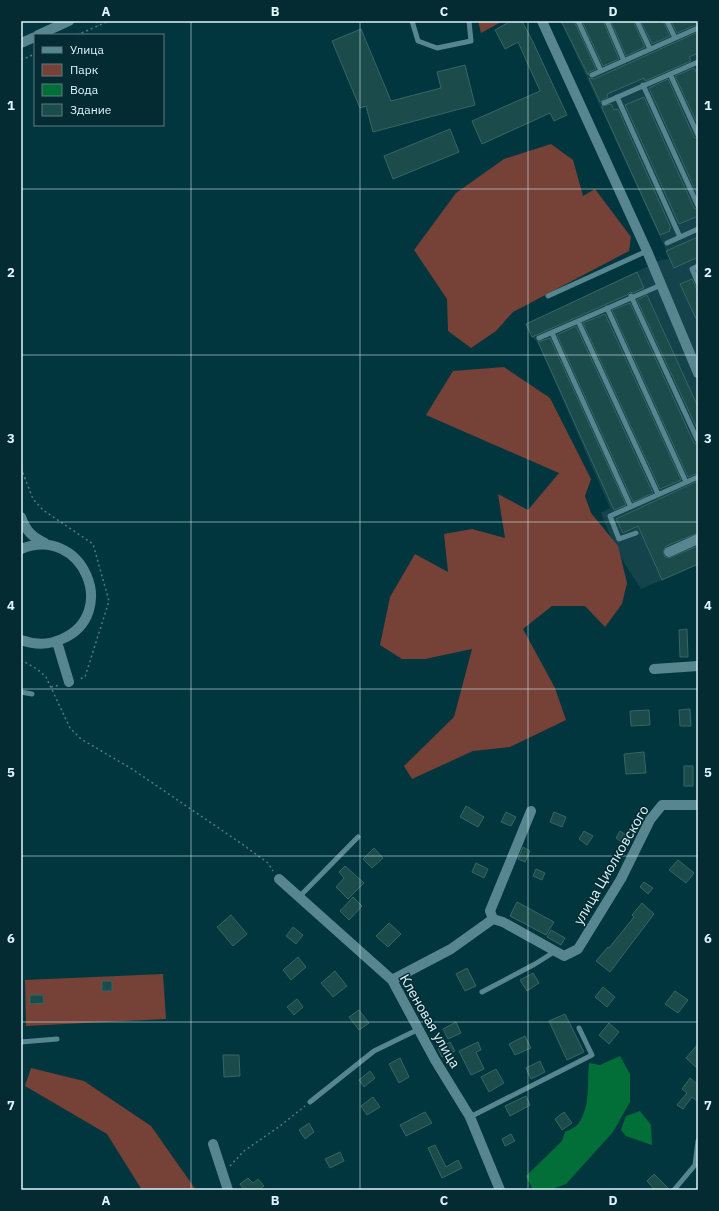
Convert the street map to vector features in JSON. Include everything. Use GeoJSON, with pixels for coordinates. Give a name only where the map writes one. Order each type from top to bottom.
{"type":"FeatureCollection","features":[{"type":"Feature","properties":{"kind":"street"},"geometry":{"type":"LineString","coordinates":[[40,34],[69,21]]}},
{"type":"Feature","properties":{"kind":"street"},"geometry":{"type":"LineString","coordinates":[[542,21],[648,250],[698,373]]}},
{"type":"Feature","properties":{"kind":"street"},"geometry":{"type":"LineString","coordinates":[[21,43],[34,37]]}},
{"type":"Feature","properties":{"kind":"street"},"geometry":{"type":"LineString","coordinates":[[21,517],[26,530],[35,539],[60,548],[76,558],[87,573],[91,591],[89,610],[83,622],[73,633],[57,642],[39,644],[21,640]]}},
{"type":"Feature","properties":{"kind":"street"},"geometry":{"type":"LineString","coordinates":[[669,552],[698,539]]}},
{"type":"Feature","properties":{"kind":"street"},"geometry":{"type":"LineString","coordinates":[[21,549],[35,545],[51,545]]}},
{"type":"Feature","properties":{"kind":"street"},"geometry":{"type":"LineString","coordinates":[[57,642],[69,682]]}},
{"type":"Feature","properties":{"kind":"street"},"geometry":{"type":"LineString","coordinates":[[654,669],[698,666]]}},
{"type":"Feature","properties":{"kind":"street","name":"улица Циолковского"},"geometry":{"type":"LineString","coordinates":[[554,952],[564,956],[578,949],[621,879],[650,820],[662,805],[698,805]]}},
{"type":"Feature","properties":{"kind":"street"},"geometry":{"type":"LineString","coordinates":[[493,919],[490,911],[531,811]]}},
{"type":"Feature","properties":{"kind":"street","name":"Кленовая улица"},"geometry":{"type":"LineString","coordinates":[[279,879],[298,898],[392,980],[435,1060],[470,1117],[500,1190]]}},
{"type":"Feature","properties":{"kind":"street"},"geometry":{"type":"LineString","coordinates":[[493,919],[503,922],[554,952]]}},
{"type":"Feature","properties":{"kind":"street"},"geometry":{"type":"LineString","coordinates":[[392,980],[451,949],[493,919]]}},
{"type":"Feature","properties":{"kind":"street"},"geometry":{"type":"LineString","coordinates":[[214,1144],[228,1190]]}},
{"type":"Feature","properties":{"kind":"lane"},"geometry":{"type":"LineString","coordinates":[[412,21],[418,40],[437,48],[471,40],[470,21]]}},
{"type":"Feature","properties":{"kind":"lane"},"geometry":{"type":"LineString","coordinates":[[578,21],[601,71]]}},
{"type":"Feature","properties":{"kind":"lane"},"geometry":{"type":"LineString","coordinates":[[607,21],[624,61]]}},
{"type":"Feature","properties":{"kind":"lane"},"geometry":{"type":"LineString","coordinates":[[637,21],[650,49]]}},
{"type":"Feature","properties":{"kind":"lane"},"geometry":{"type":"LineString","coordinates":[[668,21],[675,38]]}},
{"type":"Feature","properties":{"kind":"lane"},"geometry":{"type":"LineString","coordinates":[[592,76],[698,28]]}},
{"type":"Feature","properties":{"kind":"lane"},"geometry":{"type":"LineString","coordinates":[[604,103],[643,85],[697,64]]}},
{"type":"Feature","properties":{"kind":"lane"},"geometry":{"type":"LineString","coordinates":[[670,74],[698,136]]}},
{"type":"Feature","properties":{"kind":"lane"},"geometry":{"type":"LineString","coordinates":[[643,85],[698,206]]}},
{"type":"Feature","properties":{"kind":"lane"},"geometry":{"type":"LineString","coordinates":[[617,97],[680,237]]}},
{"type":"Feature","properties":{"kind":"lane"},"geometry":{"type":"LineString","coordinates":[[667,243],[698,229]]}},
{"type":"Feature","properties":{"kind":"lane"},"geometry":{"type":"LineString","coordinates":[[548,296],[648,250]]}},
{"type":"Feature","properties":{"kind":"lane"},"geometry":{"type":"LineString","coordinates":[[698,266],[692,269],[698,283]]}},
{"type":"Feature","properties":{"kind":"lane"},"geometry":{"type":"LineString","coordinates":[[539,338],[631,296],[661,285]]}},
{"type":"Feature","properties":{"kind":"lane"},"geometry":{"type":"LineString","coordinates":[[631,296],[698,441]]}},
{"type":"Feature","properties":{"kind":"lane"},"geometry":{"type":"LineString","coordinates":[[607,308],[686,482]]}},
{"type":"Feature","properties":{"kind":"lane"},"geometry":{"type":"LineString","coordinates":[[578,321],[658,494]]}},
{"type":"Feature","properties":{"kind":"lane"},"geometry":{"type":"LineString","coordinates":[[552,333],[630,506]]}},
{"type":"Feature","properties":{"kind":"lane"},"geometry":{"type":"LineString","coordinates":[[636,533],[619,539],[610,516],[698,477]]}},
{"type":"Feature","properties":{"kind":"lane"},"geometry":{"type":"LineString","coordinates":[[21,692],[32,694]]}},
{"type":"Feature","properties":{"kind":"lane"},"geometry":{"type":"LineString","coordinates":[[298,898],[358,837]]}},
{"type":"Feature","properties":{"kind":"lane"},"geometry":{"type":"LineString","coordinates":[[482,992],[535,964],[554,952]]}},
{"type":"Feature","properties":{"kind":"lane"},"geometry":{"type":"LineString","coordinates":[[470,1117],[592,1055],[579,1028]]}},
{"type":"Feature","properties":{"kind":"lane"},"geometry":{"type":"LineString","coordinates":[[310,1102],[374,1051],[419,1029]]}},
{"type":"Feature","properties":{"kind":"lane"},"geometry":{"type":"LineString","coordinates":[[21,1042],[57,1038]]}},
{"type":"Feature","properties":{"kind":"lane"},"geometry":{"type":"LineString","coordinates":[[674,1190],[695,1165],[698,1141]]}},
{"type":"Feature","properties":{"kind":"path"},"geometry":{"type":"LineString","coordinates":[[96,21],[98,26]]}},
{"type":"Feature","properties":{"kind":"path"},"geometry":{"type":"LineString","coordinates":[[79,34],[108,21]]}},
{"type":"Feature","properties":{"kind":"path"},"geometry":{"type":"LineString","coordinates":[[21,60],[34,54]]}},
{"type":"Feature","properties":{"kind":"path"},"geometry":{"type":"LineString","coordinates":[[21,468],[33,499],[43,510],[92,544],[109,601],[85,677],[51,687]]}},
{"type":"Feature","properties":{"kind":"path"},"geometry":{"type":"LineString","coordinates":[[21,660],[37,669],[51,687],[59,708],[70,728],[81,739],[132,769],[242,844],[268,863],[279,879]]}},
{"type":"Feature","properties":{"kind":"path"},"geometry":{"type":"LineString","coordinates":[[223,1173],[244,1150],[280,1126],[310,1102]]}},
{"type":"Feature","properties":{"kind":"shaded area"},"geometry":{"type":"Polygon","coordinates":[[[561,21],[698,21],[698,565],[641,589],[616,550],[601,513],[610,508],[538,343],[532,337],[526,324],[661,260],[670,259],[561,21]]]}},
{"type":"Feature","properties":{"kind":"green space"},"geometry":{"type":"Polygon","coordinates":[[[478,21],[503,21],[481,33],[478,21]]]}},
{"type":"Feature","properties":{"kind":"green space"},"geometry":{"type":"Polygon","coordinates":[[[551,144],[573,160],[583,196],[595,189],[631,237],[629,251],[513,312],[496,331],[471,348],[448,331],[447,299],[414,250],[456,193],[504,159],[551,144]]]}},
{"type":"Feature","properties":{"kind":"green space"},"geometry":{"type":"Polygon","coordinates":[[[504,367],[550,398],[591,479],[585,496],[591,513],[618,546],[627,583],[622,604],[605,627],[585,606],[552,606],[523,629],[555,688],[566,720],[510,747],[473,751],[412,779],[404,766],[454,717],[472,649],[425,659],[402,659],[380,645],[390,597],[415,554],[448,572],[444,534],[472,529],[505,538],[498,494],[528,510],[559,473],[426,415],[453,371],[504,367]]]}},
{"type":"Feature","properties":{"kind":"green space"},"geometry":{"type":"Polygon","coordinates":[[[163,974],[166,1019],[26,1026],[25,980],[163,974]]]}},
{"type":"Feature","properties":{"kind":"green space"},"geometry":{"type":"Polygon","coordinates":[[[31,1068],[84,1081],[151,1126],[196,1190],[142,1190],[107,1134],[25,1086],[31,1068]]]}},
{"type":"Feature","properties":{"kind":"water"},"geometry":{"type":"Polygon","coordinates":[[[620,1056],[630,1074],[630,1102],[613,1132],[566,1184],[555,1188],[554,1190],[533,1190],[526,1176],[562,1141],[565,1132],[577,1125],[582,1117],[587,1103],[589,1063],[600,1065],[620,1056]]]}},
{"type":"Feature","properties":{"kind":"water"},"geometry":{"type":"Polygon","coordinates":[[[640,1111],[651,1125],[652,1145],[626,1136],[621,1130],[626,1116],[640,1111]]]}},
{"type":"Feature","properties":{"kind":"building"},"geometry":{"type":"Polygon","coordinates":[[[511,21],[522,21],[567,115],[554,121],[550,113],[482,144],[472,121],[540,91],[518,42],[505,49],[495,30],[511,21]]]}},
{"type":"Feature","properties":{"kind":"building"},"geometry":{"type":"Polygon","coordinates":[[[561,21],[574,21],[596,69],[589,72],[588,75],[561,21]]]}},
{"type":"Feature","properties":{"kind":"building"},"geometry":{"type":"Polygon","coordinates":[[[582,21],[603,21],[619,59],[603,66],[582,21]]]}},
{"type":"Feature","properties":{"kind":"building"},"geometry":{"type":"Polygon","coordinates":[[[611,21],[633,21],[645,47],[626,56],[611,21]]]}},
{"type":"Feature","properties":{"kind":"building"},"geometry":{"type":"Polygon","coordinates":[[[641,21],[663,21],[670,36],[652,44],[641,21]]]}},
{"type":"Feature","properties":{"kind":"building"},"geometry":{"type":"Polygon","coordinates":[[[671,21],[698,21],[698,24],[677,33],[671,21]]]}},
{"type":"Feature","properties":{"kind":"building"},"geometry":{"type":"Polygon","coordinates":[[[361,29],[391,101],[441,88],[437,72],[465,65],[475,105],[373,132],[366,106],[360,108],[332,41],[361,29]]]}},
{"type":"Feature","properties":{"kind":"building"},"geometry":{"type":"Polygon","coordinates":[[[698,32],[698,53],[689,57],[691,61],[645,81],[644,78],[607,94],[608,97],[600,102],[589,78],[594,79],[698,32]]]}},
{"type":"Feature","properties":{"kind":"building"},"geometry":{"type":"Polygon","coordinates":[[[694,68],[698,76],[698,125],[675,76],[694,68]]]}},
{"type":"Feature","properties":{"kind":"building"},"geometry":{"type":"Polygon","coordinates":[[[668,79],[694,137],[698,139],[698,196],[649,88],[668,79]]]}},
{"type":"Feature","properties":{"kind":"building"},"geometry":{"type":"Polygon","coordinates":[[[644,97],[694,208],[698,210],[698,216],[679,224],[625,105],[644,97]]]}},
{"type":"Feature","properties":{"kind":"building"},"geometry":{"type":"Polygon","coordinates":[[[611,104],[614,110],[618,109],[671,228],[669,229],[670,231],[660,235],[602,108],[602,106],[611,104]]]}},
{"type":"Feature","properties":{"kind":"building"},"geometry":{"type":"Polygon","coordinates":[[[450,129],[459,152],[393,179],[384,156],[450,129]]]}},
{"type":"Feature","properties":{"kind":"building"},"geometry":{"type":"Polygon","coordinates":[[[698,237],[698,257],[674,268],[666,251],[698,237]]]}},
{"type":"Feature","properties":{"kind":"building"},"geometry":{"type":"Polygon","coordinates":[[[637,272],[644,288],[633,293],[630,292],[627,295],[532,337],[526,324],[637,272]]]}},
{"type":"Feature","properties":{"kind":"building"},"geometry":{"type":"Polygon","coordinates":[[[692,279],[698,292],[698,323],[680,284],[692,279]]]}},
{"type":"Feature","properties":{"kind":"building"},"geometry":{"type":"Polygon","coordinates":[[[647,295],[698,407],[698,431],[637,300],[647,295]]]}},
{"type":"Feature","properties":{"kind":"building"},"geometry":{"type":"Polygon","coordinates":[[[630,303],[694,443],[698,445],[698,473],[688,477],[612,310],[630,303]]]}},
{"type":"Feature","properties":{"kind":"building"},"geometry":{"type":"Polygon","coordinates":[[[605,314],[681,480],[660,489],[583,323],[605,314]]]}},
{"type":"Feature","properties":{"kind":"building"},"geometry":{"type":"Polygon","coordinates":[[[576,326],[653,493],[633,502],[557,335],[576,326]]]}},
{"type":"Feature","properties":{"kind":"building"},"geometry":{"type":"Polygon","coordinates":[[[550,338],[626,505],[614,510],[538,342],[550,338]]]}},
{"type":"Feature","properties":{"kind":"building"},"geometry":{"type":"Polygon","coordinates":[[[698,481],[698,533],[666,546],[663,552],[665,557],[669,558],[698,546],[698,564],[662,580],[638,526],[623,533],[616,519],[698,481]]]}},
{"type":"Feature","properties":{"kind":"building"},"geometry":{"type":"Polygon","coordinates":[[[687,629],[688,657],[680,657],[679,630],[687,629]]]}},
{"type":"Feature","properties":{"kind":"building"},"geometry":{"type":"Polygon","coordinates":[[[690,709],[691,726],[680,726],[679,710],[690,709]]]}},
{"type":"Feature","properties":{"kind":"building"},"geometry":{"type":"Polygon","coordinates":[[[649,710],[650,725],[631,726],[630,711],[649,710]]]}},
{"type":"Feature","properties":{"kind":"building"},"geometry":{"type":"Polygon","coordinates":[[[644,752],[646,773],[626,774],[624,754],[644,752]]]}},
{"type":"Feature","properties":{"kind":"building"},"geometry":{"type":"Polygon","coordinates":[[[684,766],[693,766],[693,786],[684,786],[684,766]]]}},
{"type":"Feature","properties":{"kind":"building"},"geometry":{"type":"Polygon","coordinates":[[[466,806],[484,817],[478,827],[460,817],[466,806]]]}},
{"type":"Feature","properties":{"kind":"building"},"geometry":{"type":"Polygon","coordinates":[[[506,812],[516,817],[511,826],[501,822],[506,812]]]}},
{"type":"Feature","properties":{"kind":"building"},"geometry":{"type":"Polygon","coordinates":[[[554,812],[566,817],[562,827],[550,822],[554,812]]]}},
{"type":"Feature","properties":{"kind":"building"},"geometry":{"type":"Polygon","coordinates":[[[584,831],[593,836],[587,845],[579,839],[584,831]]]}},
{"type":"Feature","properties":{"kind":"building"},"geometry":{"type":"Polygon","coordinates":[[[620,831],[632,839],[627,846],[616,838],[620,831]]]}},
{"type":"Feature","properties":{"kind":"building"},"geometry":{"type":"Polygon","coordinates":[[[523,847],[530,851],[525,862],[518,859],[523,847]]]}},
{"type":"Feature","properties":{"kind":"building"},"geometry":{"type":"Polygon","coordinates":[[[374,848],[383,858],[372,868],[363,859],[374,848]]]}},
{"type":"Feature","properties":{"kind":"building"},"geometry":{"type":"Polygon","coordinates":[[[678,860],[694,873],[686,883],[669,870],[678,860]]]}},
{"type":"Feature","properties":{"kind":"building"},"geometry":{"type":"Polygon","coordinates":[[[476,863],[488,869],[484,878],[472,872],[476,863]]]}},
{"type":"Feature","properties":{"kind":"building"},"geometry":{"type":"Polygon","coordinates":[[[345,866],[364,883],[348,899],[336,887],[344,878],[339,872],[345,866]]]}},
{"type":"Feature","properties":{"kind":"building"},"geometry":{"type":"Polygon","coordinates":[[[536,869],[545,873],[542,880],[533,876],[536,869]]]}},
{"type":"Feature","properties":{"kind":"building"},"geometry":{"type":"Polygon","coordinates":[[[644,882],[653,888],[648,894],[640,887],[644,882]]]}},
{"type":"Feature","properties":{"kind":"building"},"geometry":{"type":"Polygon","coordinates":[[[353,897],[362,906],[349,920],[340,911],[353,897]]]}},
{"type":"Feature","properties":{"kind":"building"},"geometry":{"type":"Polygon","coordinates":[[[517,902],[554,922],[546,935],[510,916],[517,902]]]}},
{"type":"Feature","properties":{"kind":"building"},"geometry":{"type":"Polygon","coordinates":[[[642,903],[654,914],[610,972],[596,961],[608,947],[609,948],[634,917],[632,915],[642,903]]]}},
{"type":"Feature","properties":{"kind":"building"},"geometry":{"type":"Polygon","coordinates":[[[231,915],[247,934],[233,946],[217,927],[231,915]]]}},
{"type":"Feature","properties":{"kind":"building"},"geometry":{"type":"Polygon","coordinates":[[[389,923],[401,934],[388,947],[376,936],[389,923]]]}},
{"type":"Feature","properties":{"kind":"building"},"geometry":{"type":"Polygon","coordinates":[[[293,927],[303,935],[296,944],[286,936],[293,927]]]}},
{"type":"Feature","properties":{"kind":"building"},"geometry":{"type":"Polygon","coordinates":[[[551,930],[565,938],[561,945],[547,937],[551,930]]]}},
{"type":"Feature","properties":{"kind":"building"},"geometry":{"type":"Polygon","coordinates":[[[298,957],[306,967],[291,980],[283,970],[298,957]]]}},
{"type":"Feature","properties":{"kind":"building"},"geometry":{"type":"Polygon","coordinates":[[[467,968],[476,986],[465,991],[456,974],[467,968]]]}},
{"type":"Feature","properties":{"kind":"building"},"geometry":{"type":"Polygon","coordinates":[[[335,971],[347,986],[333,997],[321,983],[335,971]]]}},
{"type":"Feature","properties":{"kind":"building"},"geometry":{"type":"Polygon","coordinates":[[[533,973],[539,983],[527,991],[520,980],[533,973]]]}},
{"type":"Feature","properties":{"kind":"building"},"geometry":{"type":"Polygon","coordinates":[[[102,981],[112,981],[112,991],[102,991],[102,981]]]}},
{"type":"Feature","properties":{"kind":"building"},"geometry":{"type":"Polygon","coordinates":[[[603,987],[615,997],[607,1007],[595,997],[603,987]]]}},
{"type":"Feature","properties":{"kind":"building"},"geometry":{"type":"Polygon","coordinates":[[[675,991],[688,1000],[678,1013],[665,1004],[675,991]]]}},
{"type":"Feature","properties":{"kind":"building"},"geometry":{"type":"Polygon","coordinates":[[[30,995],[43,995],[44,1003],[30,1004],[30,995]]]}},
{"type":"Feature","properties":{"kind":"building"},"geometry":{"type":"Polygon","coordinates":[[[297,999],[303,1007],[294,1015],[287,1007],[297,999]]]}},
{"type":"Feature","properties":{"kind":"building"},"geometry":{"type":"Polygon","coordinates":[[[359,1010],[369,1023],[359,1030],[349,1017],[359,1010]]]}},
{"type":"Feature","properties":{"kind":"building"},"geometry":{"type":"Polygon","coordinates":[[[565,1014],[584,1052],[567,1060],[549,1021],[565,1014]]]}},
{"type":"Feature","properties":{"kind":"building"},"geometry":{"type":"Polygon","coordinates":[[[456,1022],[461,1033],[448,1039],[443,1029],[456,1022]]]}},
{"type":"Feature","properties":{"kind":"building"},"geometry":{"type":"Polygon","coordinates":[[[609,1023],[619,1032],[609,1044],[599,1035],[609,1023]]]}},
{"type":"Feature","properties":{"kind":"building"},"geometry":{"type":"Polygon","coordinates":[[[525,1036],[531,1048],[515,1055],[509,1044],[525,1036]]]}},
{"type":"Feature","properties":{"kind":"building"},"geometry":{"type":"Polygon","coordinates":[[[450,1042],[455,1051],[442,1057],[438,1049],[450,1042]]]}},
{"type":"Feature","properties":{"kind":"building"},"geometry":{"type":"Polygon","coordinates":[[[478,1042],[481,1050],[476,1052],[484,1069],[471,1075],[459,1051],[478,1042]]]}},
{"type":"Feature","properties":{"kind":"building"},"geometry":{"type":"Polygon","coordinates":[[[698,1044],[698,1069],[686,1058],[698,1044]]]}},
{"type":"Feature","properties":{"kind":"building"},"geometry":{"type":"Polygon","coordinates":[[[223,1055],[239,1055],[240,1076],[224,1077],[223,1055]]]}},
{"type":"Feature","properties":{"kind":"building"},"geometry":{"type":"Polygon","coordinates":[[[400,1058],[409,1077],[399,1083],[389,1064],[400,1058]]]}},
{"type":"Feature","properties":{"kind":"building"},"geometry":{"type":"Polygon","coordinates":[[[540,1061],[545,1072],[531,1079],[526,1068],[540,1061]]]}},
{"type":"Feature","properties":{"kind":"building"},"geometry":{"type":"Polygon","coordinates":[[[496,1069],[504,1083],[489,1092],[481,1077],[496,1069]]]}},
{"type":"Feature","properties":{"kind":"building"},"geometry":{"type":"Polygon","coordinates":[[[370,1071],[375,1078],[364,1087],[359,1080],[370,1071]]]}},
{"type":"Feature","properties":{"kind":"building"},"geometry":{"type":"Polygon","coordinates":[[[690,1078],[698,1085],[698,1102],[692,1097],[683,1109],[677,1105],[687,1093],[682,1089],[690,1078]]]}},
{"type":"Feature","properties":{"kind":"building"},"geometry":{"type":"Polygon","coordinates":[[[526,1096],[530,1105],[510,1116],[505,1106],[526,1096]]]}},
{"type":"Feature","properties":{"kind":"building"},"geometry":{"type":"Polygon","coordinates":[[[373,1097],[380,1107],[367,1115],[361,1106],[373,1097]]]}},
{"type":"Feature","properties":{"kind":"building"},"geometry":{"type":"Polygon","coordinates":[[[425,1112],[432,1123],[406,1136],[400,1125],[425,1112]]]}},
{"type":"Feature","properties":{"kind":"building"},"geometry":{"type":"Polygon","coordinates":[[[564,1112],[572,1123],[562,1130],[555,1119],[564,1112]]]}},
{"type":"Feature","properties":{"kind":"building"},"geometry":{"type":"Polygon","coordinates":[[[309,1123],[314,1132],[305,1139],[299,1130],[309,1123]]]}},
{"type":"Feature","properties":{"kind":"building"},"geometry":{"type":"Polygon","coordinates":[[[511,1134],[515,1141],[505,1146],[502,1139],[511,1134]]]}},
{"type":"Feature","properties":{"kind":"building"},"geometry":{"type":"Polygon","coordinates":[[[435,1145],[446,1167],[458,1160],[462,1168],[442,1178],[428,1148],[435,1145]]]}},
{"type":"Feature","properties":{"kind":"building"},"geometry":{"type":"Polygon","coordinates":[[[340,1152],[344,1161],[330,1168],[325,1159],[340,1152]]]}},
{"type":"Feature","properties":{"kind":"building"},"geometry":{"type":"Polygon","coordinates":[[[654,1174],[670,1190],[655,1190],[647,1181],[654,1174]]]}},
{"type":"Feature","properties":{"kind":"building"},"geometry":{"type":"Polygon","coordinates":[[[248,1178],[253,1183],[258,1179],[264,1186],[259,1190],[244,1190],[240,1184],[248,1178]]]}}]}
